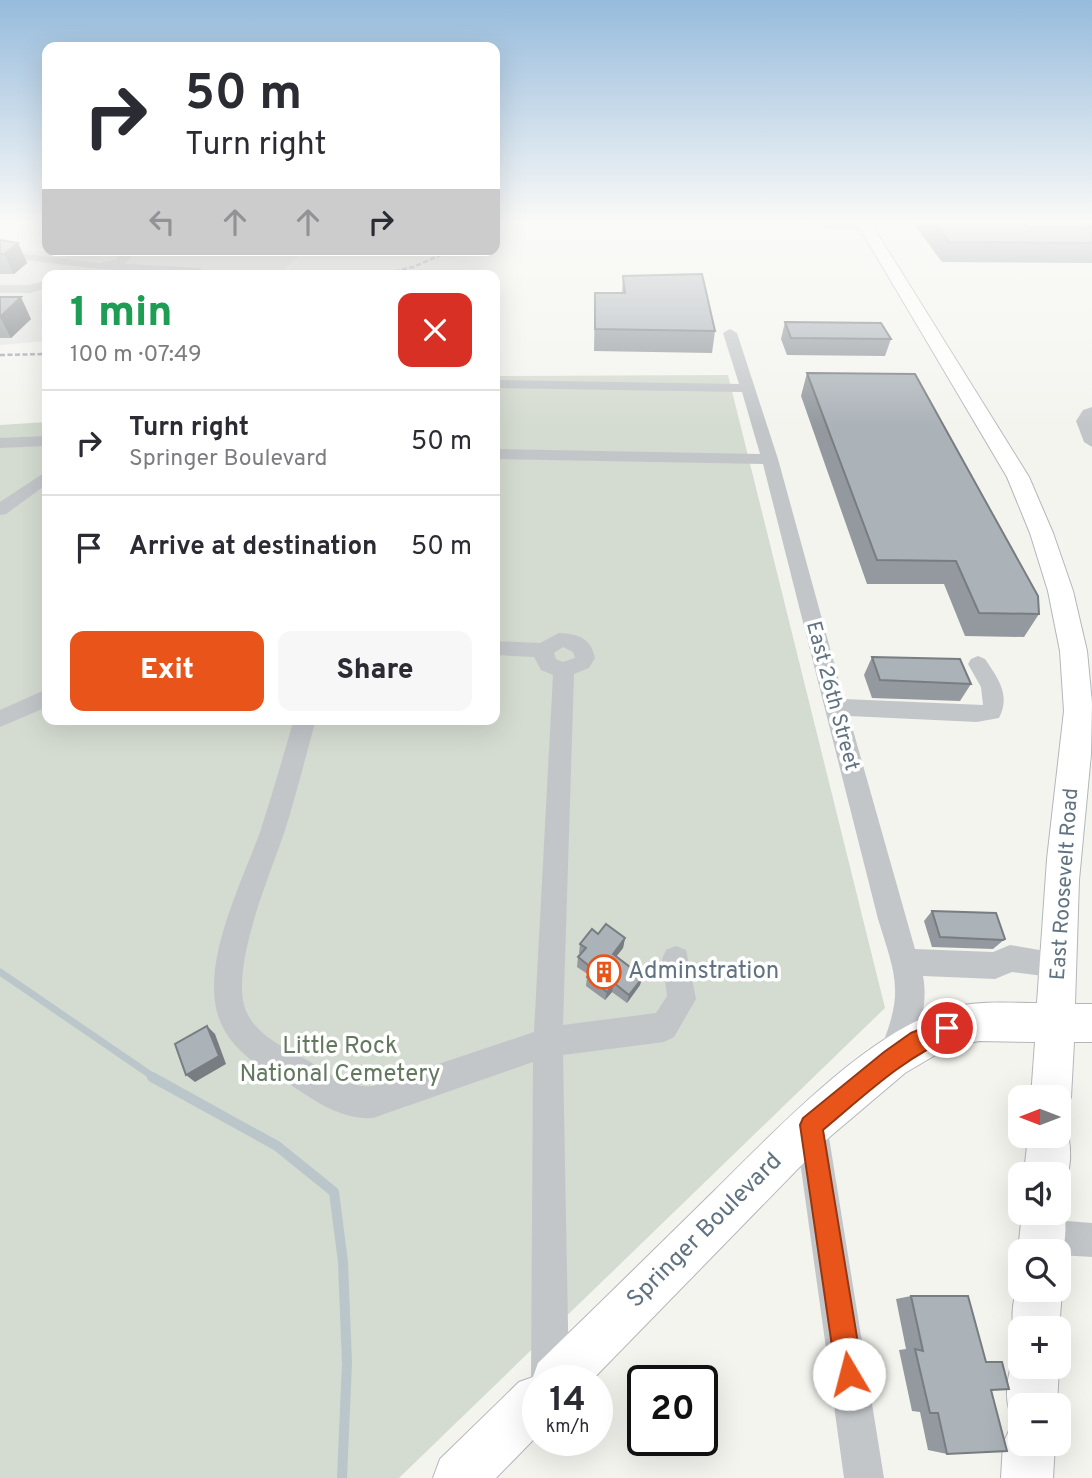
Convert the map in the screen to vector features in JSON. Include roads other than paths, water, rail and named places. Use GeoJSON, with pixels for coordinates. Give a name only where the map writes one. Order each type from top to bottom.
{"type":"FeatureCollection","features":[{"type":"Feature","properties":{"kind":"main road","name":"East Roosevelt Road"},"geometry":{"type":"LineString","coordinates":[[904,289],[1018,477],[1051,554],[1070,635],[1078,709],[1062,878],[1059,965],[1074,1023],[1055,1085]]}},
{"type":"Feature","properties":{"kind":"main road","name":"Springer Boulevard"},"geometry":{"type":"LineString","coordinates":[[572,1365],[811,1125],[891,1059],[918,1041],[947,1028],[979,1022],[1074,1023]]}},
{"type":"Feature","properties":{"kind":"main road"},"geometry":{"type":"LineString","coordinates":[[460,1478],[522,1415]]}},
{"type":"Feature","properties":{"kind":"main road"},"geometry":{"type":"LineString","coordinates":[[1027,1478],[1029,1456]]}},
{"type":"Feature","properties":{"kind":"street"},"geometry":{"type":"LineString","coordinates":[[0,289],[31,289]]}},
{"type":"Feature","properties":{"kind":"street","name":"East 26th Street"},"geometry":{"type":"LineString","coordinates":[[730,333],[770,459],[913,987],[905,1032],[891,1059]]}},
{"type":"Feature","properties":{"kind":"street"},"geometry":{"type":"LineString","coordinates":[[500,384],[747,388]]}},
{"type":"Feature","properties":{"kind":"street"},"geometry":{"type":"LineString","coordinates":[[1092,412],[1088,412],[1084,421],[1092,442]]}},
{"type":"Feature","properties":{"kind":"street"},"geometry":{"type":"LineString","coordinates":[[0,443],[42,441]]}},
{"type":"Feature","properties":{"kind":"street"},"geometry":{"type":"LineString","coordinates":[[500,649],[554,660],[548,1042],[550,1365]]}},
{"type":"Feature","properties":{"kind":"street"},"geometry":{"type":"LineString","coordinates":[[835,706],[977,714],[991,712],[995,706],[994,691],[978,664]]}},
{"type":"Feature","properties":{"kind":"street"},"geometry":{"type":"LineString","coordinates":[[0,719],[42,699]]}},
{"type":"Feature","properties":{"kind":"street"},"geometry":{"type":"LineString","coordinates":[[303,725],[230,965],[228,988],[232,1011],[245,1038],[347,1101],[362,1104],[548,1042],[664,1027],[682,999],[676,959]]}},
{"type":"Feature","properties":{"kind":"street"},"geometry":{"type":"LineString","coordinates":[[811,1125],[864,1478]]}},
{"type":"Feature","properties":{"kind":"street"},"geometry":{"type":"LineString","coordinates":[[1042,1233],[1092,1240]]}},
{"type":"Feature","properties":{"kind":"lane"},"geometry":{"type":"LineString","coordinates":[[500,454],[770,459]]}},
{"type":"Feature","properties":{"kind":"lane"},"geometry":{"type":"LineString","coordinates":[[0,510],[42,480]]}},
{"type":"Feature","properties":{"kind":"lane"},"geometry":{"type":"LineString","coordinates":[[905,962],[995,966],[1010,958],[1059,965]]}},
{"type":"Feature","properties":{"kind":"waterway"},"geometry":{"type":"LineString","coordinates":[[0,972],[155,1078]]}},
{"type":"Feature","properties":{"kind":"waterway"},"geometry":{"type":"LineString","coordinates":[[152,1077],[277,1146],[334,1192],[343,1262],[347,1363],[342,1478]]}},
{"type":"Feature","properties":{"kind":"railway"},"geometry":{"type":"LineString","coordinates":[[0,355],[42,354]]}},
{"type":"Feature","properties":{"kind":"place","name":"Adminstration"},"geometry":{"type":"Point","coordinates":[604,972]}},
{"type":"Feature","properties":{"kind":"park label","name":"Little Rock National Cemetery"},"geometry":{"type":"Point","coordinates":[340,1061]}}]}
